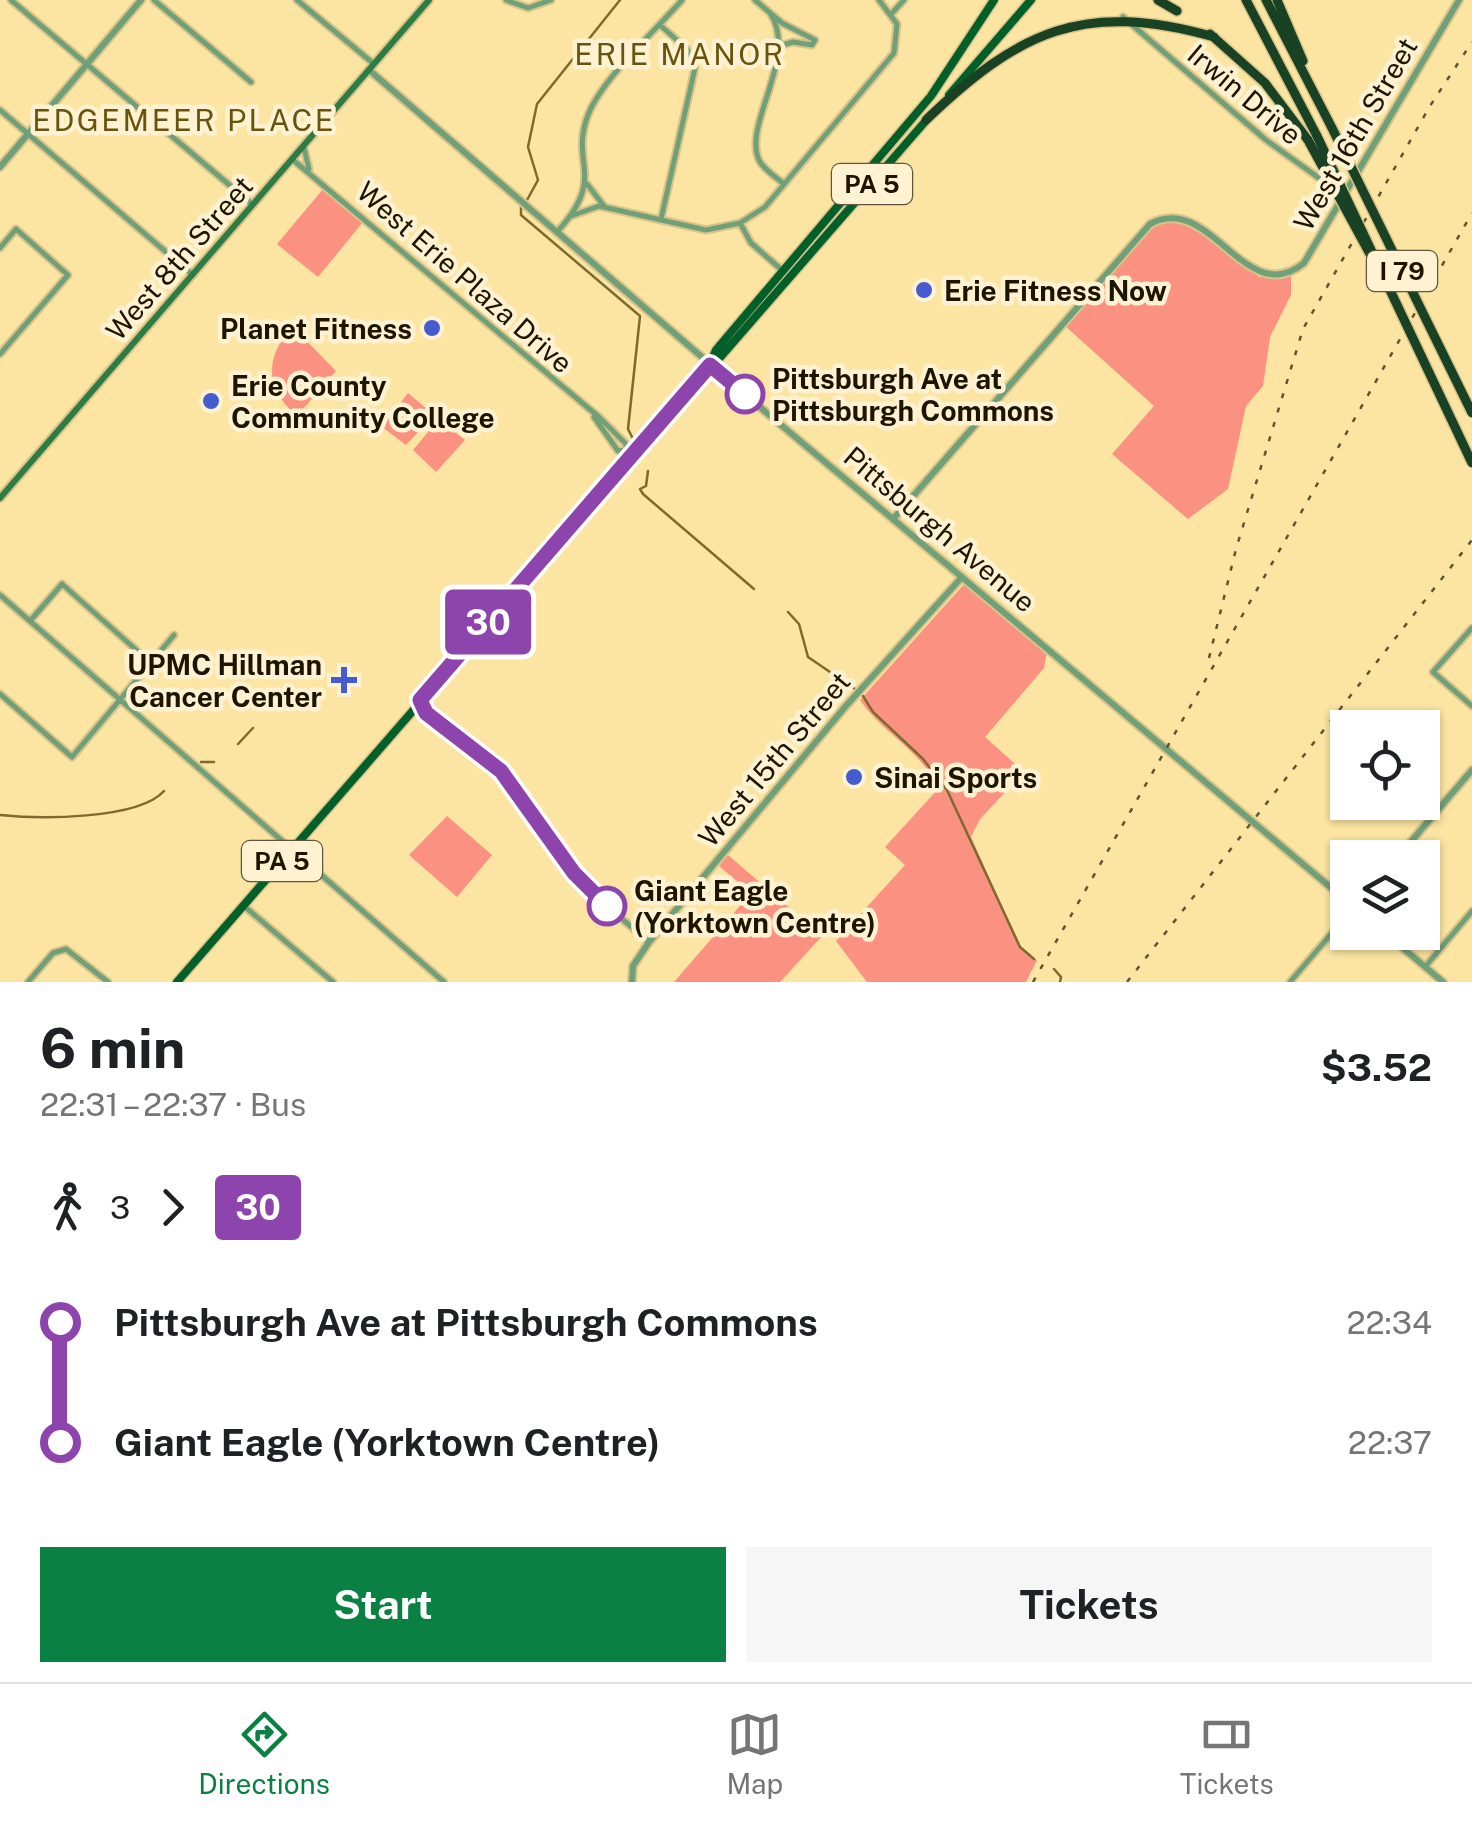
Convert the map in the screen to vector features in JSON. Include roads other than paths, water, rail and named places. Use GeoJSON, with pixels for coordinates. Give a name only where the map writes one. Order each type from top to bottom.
{"type":"FeatureCollection","features":[{"type":"Feature","properties":{"kind":"highway","name":"I 79"},"geometry":{"type":"LineString","coordinates":[[1246,0],[1472,463]]}},
{"type":"Feature","properties":{"kind":"highway","name":"I 79"},"geometry":{"type":"LineString","coordinates":[[1266,0],[1472,413]]}},
{"type":"Feature","properties":{"kind":"highway"},"geometry":{"type":"LineString","coordinates":[[1278,0],[1332,128]]}},
{"type":"Feature","properties":{"kind":"highway"},"geometry":{"type":"LineString","coordinates":[[1153,3],[1214,37],[1265,83],[1312,138]]}},
{"type":"Feature","properties":{"kind":"highway"},"geometry":{"type":"LineString","coordinates":[[926,120],[996,55],[1050,19]]}},
{"type":"Feature","properties":{"kind":"main road","name":"West 8th Street"},"geometry":{"type":"LineString","coordinates":[[0,498],[428,0]]}},
{"type":"Feature","properties":{"kind":"main road","name":"PA 5"},"geometry":{"type":"LineString","coordinates":[[710,365],[716,350],[931,96],[994,0]]}},
{"type":"Feature","properties":{"kind":"main road","name":"PA 5"},"geometry":{"type":"LineString","coordinates":[[177,982],[628,452],[733,346],[1032,0]]}},
{"type":"Feature","properties":{"kind":"street"},"geometry":{"type":"LineString","coordinates":[[11,0],[254,205]]}},
{"type":"Feature","properties":{"kind":"street"},"geometry":{"type":"LineString","coordinates":[[0,167],[141,0]]}},
{"type":"Feature","properties":{"kind":"street"},"geometry":{"type":"LineString","coordinates":[[154,0],[252,82]]}},
{"type":"Feature","properties":{"kind":"street","name":"Pittsburgh Avenue"},"geometry":{"type":"LineString","coordinates":[[297,0],[710,365],[1330,887]]}},
{"type":"Feature","properties":{"kind":"street"},"geometry":{"type":"LineString","coordinates":[[506,0],[528,8],[551,0]]}},
{"type":"Feature","properties":{"kind":"street"},"geometry":{"type":"LineString","coordinates":[[557,232],[571,216],[587,184],[584,138],[588,114],[682,0]]}},
{"type":"Feature","properties":{"kind":"street"},"geometry":{"type":"LineString","coordinates":[[755,0],[815,40],[812,45],[792,42],[779,46]]}},
{"type":"Feature","properties":{"kind":"street"},"geometry":{"type":"LineString","coordinates":[[571,216],[607,207],[706,230],[740,223],[765,207],[894,54],[898,32],[892,13],[880,0]]}},
{"type":"Feature","properties":{"kind":"street"},"geometry":{"type":"LineString","coordinates":[[892,13],[904,0]]}},
{"type":"Feature","properties":{"kind":"street","name":"West 16th Street"},"geometry":{"type":"LineString","coordinates":[[894,518],[1139,233],[1155,221],[1176,218],[1194,222],[1247,265],[1276,274],[1304,263],[1458,0]]}},
{"type":"Feature","properties":{"kind":"street"},"geometry":{"type":"LineString","coordinates":[[770,13],[779,29],[779,46],[756,144],[761,163],[784,184]]}},
{"type":"Feature","properties":{"kind":"street","name":"Irwin Drive"},"geometry":{"type":"LineString","coordinates":[[1123,17],[1266,140],[1344,197]]}},
{"type":"Feature","properties":{"kind":"street"},"geometry":{"type":"LineString","coordinates":[[660,26],[687,50],[695,68],[660,220]]}},
{"type":"Feature","properties":{"kind":"street"},"geometry":{"type":"LineString","coordinates":[[0,110],[193,275]]}},
{"type":"Feature","properties":{"kind":"street"},"geometry":{"type":"LineString","coordinates":[[304,147],[309,169]]}},
{"type":"Feature","properties":{"kind":"street","name":"West Erie Plaza Drive"},"geometry":{"type":"LineString","coordinates":[[293,160],[309,169],[594,417],[618,452],[628,452]]}},
{"type":"Feature","properties":{"kind":"street"},"geometry":{"type":"LineString","coordinates":[[587,184],[607,207]]}},
{"type":"Feature","properties":{"kind":"street"},"geometry":{"type":"LineString","coordinates":[[740,223],[751,243],[783,271]]}},
{"type":"Feature","properties":{"kind":"street"},"geometry":{"type":"LineString","coordinates":[[0,248],[16,230],[68,275],[0,354]]}},
{"type":"Feature","properties":{"kind":"street","name":"West 15th Street"},"geometry":{"type":"LineString","coordinates":[[632,979],[648,942],[845,707],[962,577]]}},
{"type":"Feature","properties":{"kind":"street"},"geometry":{"type":"LineString","coordinates":[[30,621],[62,584],[151,663]]}},
{"type":"Feature","properties":{"kind":"street"},"geometry":{"type":"LineString","coordinates":[[0,595],[442,981]]}},
{"type":"Feature","properties":{"kind":"street"},"geometry":{"type":"LineString","coordinates":[[1472,628],[1433,672],[1472,706]]}},
{"type":"Feature","properties":{"kind":"street"},"geometry":{"type":"LineString","coordinates":[[0,694],[72,757],[174,635]]}},
{"type":"Feature","properties":{"kind":"street"},"geometry":{"type":"LineString","coordinates":[[420,700],[426,713],[501,771],[586,888],[648,942]]}},
{"type":"Feature","properties":{"kind":"street"},"geometry":{"type":"LineString","coordinates":[[1412,840],[1472,770]]}},
{"type":"Feature","properties":{"kind":"street"},"geometry":{"type":"LineString","coordinates":[[244,905],[332,982]]}},
{"type":"Feature","properties":{"kind":"street"},"geometry":{"type":"LineString","coordinates":[[1424,967],[1472,911]]}},
{"type":"Feature","properties":{"kind":"street"},"geometry":{"type":"LineString","coordinates":[[1290,982],[1330,935]]}},
{"type":"Feature","properties":{"kind":"street"},"geometry":{"type":"LineString","coordinates":[[28,982],[61,949],[72,952],[108,982]]}},
{"type":"Feature","properties":{"kind":"street"},"geometry":{"type":"LineString","coordinates":[[1405,950],[1442,982]]}},
{"type":"Feature","properties":{"kind":"waterway"},"geometry":{"type":"LineString","coordinates":[[527,200],[538,180],[528,147],[537,104],[620,0]]}},
{"type":"Feature","properties":{"kind":"waterway"},"geometry":{"type":"LineString","coordinates":[[521,205],[521,215],[640,316],[628,429],[632,437]]}},
{"type":"Feature","properties":{"kind":"waterway"},"geometry":{"type":"LineString","coordinates":[[648,471],[646,486],[640,489],[643,494],[754,589]]}},
{"type":"Feature","properties":{"kind":"waterway"},"geometry":{"type":"LineString","coordinates":[[788,612],[799,624],[808,657],[855,689]]}},
{"type":"Feature","properties":{"kind":"waterway"},"geometry":{"type":"LineString","coordinates":[[863,696],[873,712],[923,759],[947,790],[1020,947],[1034,959]]}},
{"type":"Feature","properties":{"kind":"waterway"},"geometry":{"type":"LineString","coordinates":[[238,744],[253,728]]}},
{"type":"Feature","properties":{"kind":"waterway"},"geometry":{"type":"LineString","coordinates":[[201,762],[214,762]]}},
{"type":"Feature","properties":{"kind":"waterway"},"geometry":{"type":"LineString","coordinates":[[0,815],[62,817],[111,812],[151,801],[164,791]]}},
{"type":"Feature","properties":{"kind":"waterway"},"geometry":{"type":"LineString","coordinates":[[1054,969],[1061,977],[1060,982]]}},
{"type":"Feature","properties":{"kind":"railway"},"geometry":{"type":"LineString","coordinates":[[1209,658],[1236,549],[1303,329],[1430,106],[1472,42]]}},
{"type":"Feature","properties":{"kind":"railway"},"geometry":{"type":"LineString","coordinates":[[1033,982],[1472,213]]}},
{"type":"Feature","properties":{"kind":"railway"},"geometry":{"type":"LineString","coordinates":[[1127,982],[1472,540]]}},
{"type":"Feature","properties":{"kind":"place","name":"Erie Fitness Now"},"geometry":{"type":"Point","coordinates":[924,290]}},
{"type":"Feature","properties":{"kind":"place","name":"Planet Fitness"},"geometry":{"type":"Point","coordinates":[432,328]}},
{"type":"Feature","properties":{"kind":"place","name":"Pittsburgh Ave at Pittsburgh Commons"},"geometry":{"type":"Point","coordinates":[745,394]}},
{"type":"Feature","properties":{"kind":"place","name":"Erie County Community College"},"geometry":{"type":"Point","coordinates":[211,401]}},
{"type":"Feature","properties":{"kind":"place","name":"UPMC Hillman Cancer Center"},"geometry":{"type":"Point","coordinates":[344,680]}},
{"type":"Feature","properties":{"kind":"place","name":"Sinai Sports"},"geometry":{"type":"Point","coordinates":[854,777]}},
{"type":"Feature","properties":{"kind":"place","name":"Giant Eagle (Yorktown Centre)"},"geometry":{"type":"Point","coordinates":[607,906]}},
{"type":"Feature","properties":{"kind":"district","name":"ERIE MANOR"},"geometry":{"type":"Point","coordinates":[680,54]}},
{"type":"Feature","properties":{"kind":"district","name":"EDGEMEER PLACE"},"geometry":{"type":"Point","coordinates":[184,120]}}]}
